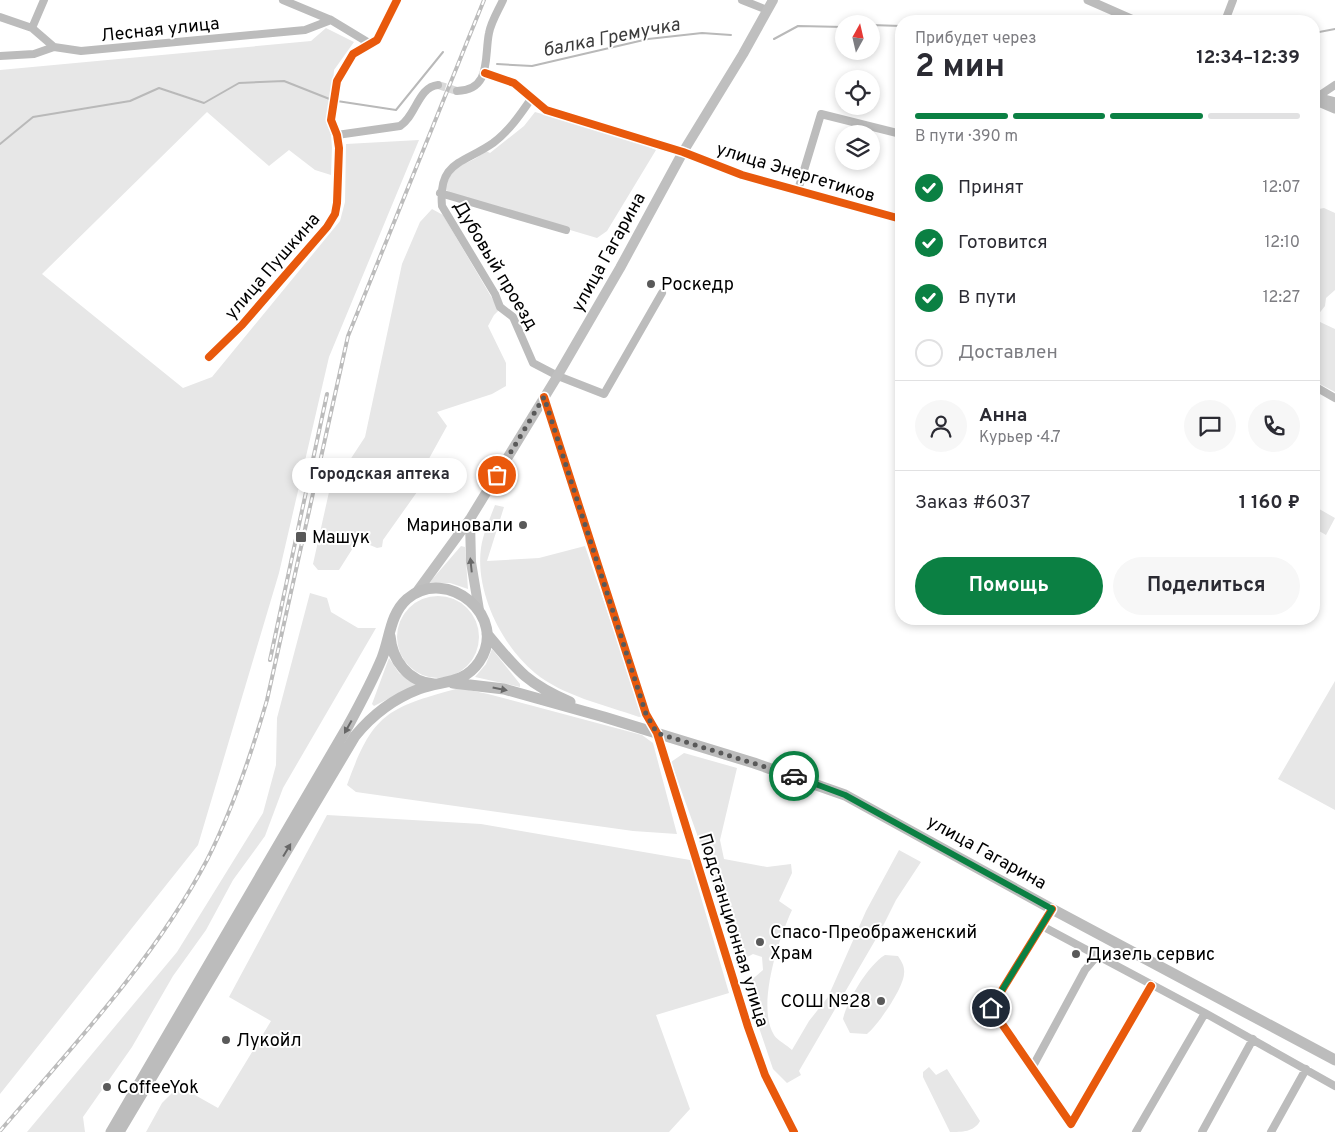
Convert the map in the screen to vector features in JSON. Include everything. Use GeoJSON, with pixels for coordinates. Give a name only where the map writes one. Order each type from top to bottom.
{"type":"FeatureCollection","features":[{"type":"Feature","properties":{"kind":"main road","name":"улица Гагарина"},"geometry":{"type":"LineString","coordinates":[[416,593],[470,519],[558,376],[683,152],[744,54],[773,0]]}},
{"type":"Feature","properties":{"kind":"main road"},"geometry":{"type":"LineString","coordinates":[[470,519],[471,562],[479,610],[487,634],[518,672],[534,685],[604,717]]}},
{"type":"Feature","properties":{"kind":"main road"},"geometry":{"type":"LineString","coordinates":[[110,1132],[348,726],[371,684],[396,613],[407,599],[416,593],[428,589],[451,589],[462,594],[479,610]]}},
{"type":"Feature","properties":{"kind":"main road"},"geometry":{"type":"LineString","coordinates":[[390,634],[395,657],[405,670],[419,680],[504,689],[604,717]]}},
{"type":"Feature","properties":{"kind":"main road"},"geometry":{"type":"LineString","coordinates":[[119,1132],[355,736],[373,716],[394,701],[422,688],[463,678],[477,664],[486,647],[487,634]]}},
{"type":"Feature","properties":{"kind":"main road","name":"улица Гагарина"},"geometry":{"type":"LineString","coordinates":[[604,717],[754,763],[845,795],[1052,909],[1335,1060]]}},
{"type":"Feature","properties":{"kind":"street"},"geometry":{"type":"LineString","coordinates":[[32,28],[44,0]]}},
{"type":"Feature","properties":{"kind":"street"},"geometry":{"type":"LineString","coordinates":[[283,0],[331,20],[369,44]]}},
{"type":"Feature","properties":{"kind":"street","name":"улица Пушкина"},"geometry":{"type":"LineString","coordinates":[[209,357],[242,325],[335,214],[337,135],[332,120],[332,105],[337,81],[354,54],[377,40],[383,32],[397,0]]}},
{"type":"Feature","properties":{"kind":"street"},"geometry":{"type":"LineString","coordinates":[[457,91],[473,87],[485,73],[489,32],[503,0]]}},
{"type":"Feature","properties":{"kind":"street"},"geometry":{"type":"LineString","coordinates":[[742,0],[767,10]]}},
{"type":"Feature","properties":{"kind":"street"},"geometry":{"type":"LineString","coordinates":[[1088,0],[1122,15]]}},
{"type":"Feature","properties":{"kind":"street"},"geometry":{"type":"LineString","coordinates":[[1227,15],[1233,0]]}},
{"type":"Feature","properties":{"kind":"street"},"geometry":{"type":"LineString","coordinates":[[0,17],[32,28],[54,47],[34,54],[0,56]]}},
{"type":"Feature","properties":{"kind":"street","name":"Лесная улица"},"geometry":{"type":"LineString","coordinates":[[54,47],[80,51],[296,31],[305,30],[331,20]]}},
{"type":"Feature","properties":{"kind":"street","name":"улица Энергетиков"},"geometry":{"type":"LineString","coordinates":[[485,73],[514,83],[546,110],[683,152],[742,175],[895,217]]}},
{"type":"Feature","properties":{"kind":"street"},"geometry":{"type":"LineString","coordinates":[[337,135],[400,126],[406,122],[427,89],[438,85]]}},
{"type":"Feature","properties":{"kind":"street"},"geometry":{"type":"LineString","coordinates":[[1320,96],[1335,85]]}},
{"type":"Feature","properties":{"kind":"street"},"geometry":{"type":"LineString","coordinates":[[440,193],[449,169],[492,143],[510,129],[531,99]]}},
{"type":"Feature","properties":{"kind":"street"},"geometry":{"type":"LineString","coordinates":[[1320,100],[1335,102]]}},
{"type":"Feature","properties":{"kind":"street"},"geometry":{"type":"LineString","coordinates":[[1320,102],[1335,109]]}},
{"type":"Feature","properties":{"kind":"street"},"geometry":{"type":"LineString","coordinates":[[798,190],[821,114],[895,132]]}},
{"type":"Feature","properties":{"kind":"street","name":"Дубовый проезд"},"geometry":{"type":"LineString","coordinates":[[566,230],[440,193],[442,206],[495,294],[500,307],[513,317],[533,363],[558,376],[604,394],[662,292]]}},
{"type":"Feature","properties":{"kind":"street"},"geometry":{"type":"LineString","coordinates":[[1320,389],[1335,398]]}},
{"type":"Feature","properties":{"kind":"street","name":"Подстанционная улица"},"geometry":{"type":"LineString","coordinates":[[544,397],[646,714],[657,733],[748,1027],[765,1075],[794,1132]]}},
{"type":"Feature","properties":{"kind":"street"},"geometry":{"type":"LineString","coordinates":[[1052,909],[991,1008],[1072,1124],[1151,986]]}},
{"type":"Feature","properties":{"kind":"street"},"geometry":{"type":"LineString","coordinates":[[1042,926],[1253,1039],[1335,1086]]}},
{"type":"Feature","properties":{"kind":"street"},"geometry":{"type":"LineString","coordinates":[[1032,1068],[1085,970],[1097,956]]}},
{"type":"Feature","properties":{"kind":"street"},"geometry":{"type":"LineString","coordinates":[[1136,1132],[1205,1013]]}},
{"type":"Feature","properties":{"kind":"street"},"geometry":{"type":"LineString","coordinates":[[1202,1132],[1253,1039]]}},
{"type":"Feature","properties":{"kind":"street"},"geometry":{"type":"LineString","coordinates":[[1271,1132],[1306,1070]]}},
{"type":"Feature","properties":{"kind":"shaded area"},"geometry":{"type":"Polygon","coordinates":[[[326,28],[354,42],[334,70],[330,122],[332,148],[331,175],[315,170],[289,150],[269,166],[207,112],[42,274],[183,388],[212,377],[340,221],[345,202],[346,144],[419,140],[329,357],[279,573],[198,845],[0,1094],[0,70],[311,41],[326,28]]]}},
{"type":"Feature","properties":{"kind":"shaded area"},"geometry":{"type":"Polygon","coordinates":[[[535,112],[628,138],[656,150],[607,231],[597,238],[453,195],[445,189],[456,168],[486,151],[490,153],[524,126],[535,112]]]}},
{"type":"Feature","properties":{"kind":"shaded area"},"geometry":{"type":"Polygon","coordinates":[[[1324,208],[1335,213],[1335,290],[1326,298],[1325,306],[1320,312],[1320,209],[1324,208]]]}},
{"type":"Feature","properties":{"kind":"shaded area"},"geometry":{"type":"Polygon","coordinates":[[[432,209],[443,215],[499,310],[488,326],[506,363],[506,386],[492,394],[437,412],[447,426],[415,484],[417,492],[383,540],[382,547],[377,548],[358,540],[339,570],[318,570],[313,564],[329,492],[365,437],[402,264],[420,222],[432,209]]]}},
{"type":"Feature","properties":{"kind":"shaded area"},"geometry":{"type":"Polygon","coordinates":[[[1320,322],[1335,329],[1335,392],[1320,384],[1320,322]]]}},
{"type":"Feature","properties":{"kind":"shaded area"},"geometry":{"type":"Polygon","coordinates":[[[495,505],[504,507],[487,561],[539,558],[585,546],[643,716],[639,717],[599,704],[558,688],[535,673],[511,648],[501,632],[486,599],[480,565],[481,548],[485,532],[495,505]]]}},
{"type":"Feature","properties":{"kind":"shaded area"},"geometry":{"type":"Polygon","coordinates":[[[1320,509],[1335,518],[1326,535],[1320,532],[1320,509]]]}},
{"type":"Feature","properties":{"kind":"shaded area"},"geometry":{"type":"Polygon","coordinates":[[[461,546],[465,547],[468,589],[450,583],[429,583],[461,546]]]}},
{"type":"Feature","properties":{"kind":"shaded area"},"geometry":{"type":"Polygon","coordinates":[[[310,593],[327,598],[331,612],[358,628],[376,628],[283,788],[265,836],[233,880],[206,930],[173,976],[132,1047],[83,1117],[85,1132],[27,1132],[177,952],[263,813],[276,765],[277,718],[310,593]]]}},
{"type":"Feature","properties":{"kind":"shaded area"},"geometry":{"type":"Polygon","coordinates":[[[438,596],[454,599],[467,608],[476,621],[479,637],[476,653],[467,666],[454,675],[438,678],[422,675],[409,666],[400,653],[397,637],[400,621],[409,608],[422,599],[438,596]]]}},
{"type":"Feature","properties":{"kind":"shaded area"},"geometry":{"type":"Polygon","coordinates":[[[492,649],[520,684],[520,687],[475,677],[486,664],[492,649]]]}},
{"type":"Feature","properties":{"kind":"shaded area"},"geometry":{"type":"Polygon","coordinates":[[[389,658],[399,673],[416,685],[374,706],[372,704],[389,658]]]}},
{"type":"Feature","properties":{"kind":"shaded area"},"geometry":{"type":"Polygon","coordinates":[[[1335,681],[1335,810],[1278,779],[1335,681]]]}},
{"type":"Feature","properties":{"kind":"shaded area"},"geometry":{"type":"Polygon","coordinates":[[[459,688],[642,735],[653,743],[677,834],[633,831],[356,792],[347,785],[365,742],[386,717],[399,708],[415,701],[459,688]]]}},
{"type":"Feature","properties":{"kind":"shaded area"},"geometry":{"type":"Polygon","coordinates":[[[684,753],[737,768],[720,840],[724,859],[767,867],[791,864],[792,873],[779,901],[792,910],[781,937],[771,972],[767,1007],[769,1022],[774,1035],[792,1050],[809,1021],[828,997],[866,911],[899,850],[921,862],[896,900],[880,932],[799,1071],[801,1075],[787,1083],[773,1069],[750,1001],[748,983],[763,970],[762,957],[753,954],[738,962],[698,837],[671,762],[684,753]]]}},
{"type":"Feature","properties":{"kind":"shaded area"},"geometry":{"type":"Polygon","coordinates":[[[327,815],[481,824],[690,860],[729,993],[656,1015],[690,1109],[669,1132],[146,1132],[162,1103],[179,1086],[218,1108],[271,1021],[229,997],[327,815]]]}},
{"type":"Feature","properties":{"kind":"shaded area"},"geometry":{"type":"Polygon","coordinates":[[[885,955],[898,956],[904,969],[903,981],[883,1015],[867,1034],[850,1033],[843,1019],[845,1011],[865,975],[885,955]]]}},
{"type":"Feature","properties":{"kind":"shaded area"},"geometry":{"type":"Polygon","coordinates":[[[929,1067],[936,1075],[947,1069],[980,1121],[977,1125],[971,1129],[950,1132],[923,1077],[923,1072],[929,1067]]]}},
{"type":"Feature","properties":{"kind":"waterway","name":"балка Гремучка"},"geometry":{"type":"LineString","coordinates":[[880,25],[895,26]]}},
{"type":"Feature","properties":{"kind":"waterway","name":"балка Гремучка"},"geometry":{"type":"LineString","coordinates":[[774,39],[798,26],[835,27]]}},
{"type":"Feature","properties":{"kind":"waterway","name":"балка Гремучка"},"geometry":{"type":"LineString","coordinates":[[1320,32],[1335,29]]}},
{"type":"Feature","properties":{"kind":"waterway","name":"балка Гремучка"},"geometry":{"type":"LineString","coordinates":[[497,64],[532,66],[648,39],[702,33],[731,35]]}},
{"type":"Feature","properties":{"kind":"waterway","name":"балка Гремучка"},"geometry":{"type":"LineString","coordinates":[[337,101],[396,110],[443,52]]}},
{"type":"Feature","properties":{"kind":"waterway","name":"балка Гремучка"},"geometry":{"type":"LineString","coordinates":[[0,144],[33,117],[130,101],[159,88],[204,103],[239,83],[284,81],[332,100]]}},
{"type":"Feature","properties":{"kind":"tunnel"},"geometry":{"type":"LineString","coordinates":[[438,85],[457,91]]}},
{"type":"Feature","properties":{"kind":"railway"},"geometry":{"type":"LineString","coordinates":[[0,1131],[84,1034],[163,933],[207,860],[225,821],[248,761],[267,700],[348,336],[484,0]]}},
{"type":"Feature","properties":{"kind":"railway"},"geometry":{"type":"LineString","coordinates":[[270,660],[327,394]]}},
{"type":"Feature","properties":{"kind":"cycle path"},"geometry":{"type":"LineString","coordinates":[[209,357],[242,325],[327,227],[335,214],[339,148],[337,135],[331,120],[337,81],[353,54],[377,40],[397,0]]}},
{"type":"Feature","properties":{"kind":"cycle path"},"geometry":{"type":"LineString","coordinates":[[485,73],[514,83],[546,110],[683,152],[742,175],[895,217]]}},
{"type":"Feature","properties":{"kind":"cycle path"},"geometry":{"type":"LineString","coordinates":[[544,397],[646,714],[657,733],[748,1027],[765,1075],[794,1132]]}},
{"type":"Feature","properties":{"kind":"cycle path"},"geometry":{"type":"LineString","coordinates":[[1052,909],[991,1008],[1071,1124],[1151,986]]}},
{"type":"Feature","properties":{"kind":"way so far"},"geometry":{"type":"LineString","coordinates":[[497,475],[544,397],[646,714],[657,733],[794,776]]}},
{"type":"Feature","properties":{"kind":"place","name":"Роскедр"},"geometry":{"type":"Point","coordinates":[651,284]}},
{"type":"Feature","properties":{"kind":"place","name":"Городская аптека"},"geometry":{"type":"Point","coordinates":[497,475]}},
{"type":"Feature","properties":{"kind":"place","name":"Мариновали"},"geometry":{"type":"Point","coordinates":[523,525]}},
{"type":"Feature","properties":{"kind":"place","name":"Машук"},"geometry":{"type":"Point","coordinates":[301,537]}},
{"type":"Feature","properties":{"kind":"place","name":"Спасо-Преображенский Храм"},"geometry":{"type":"Point","coordinates":[760,942]}},
{"type":"Feature","properties":{"kind":"place","name":"Дизель сервис"},"geometry":{"type":"Point","coordinates":[1076,954]}},
{"type":"Feature","properties":{"kind":"place","name":"СОШ №28"},"geometry":{"type":"Point","coordinates":[881,1001]}},
{"type":"Feature","properties":{"kind":"place","name":"Лукойл"},"geometry":{"type":"Point","coordinates":[226,1040]}},
{"type":"Feature","properties":{"kind":"place","name":"CoffeeYok"},"geometry":{"type":"Point","coordinates":[107,1087]}},
{"type":"Feature","properties":{"kind":"route"},"geometry":{"type":"LineString","coordinates":[[794,776],[845,795],[890,818],[1052,909],[991,1008]]}}]}
